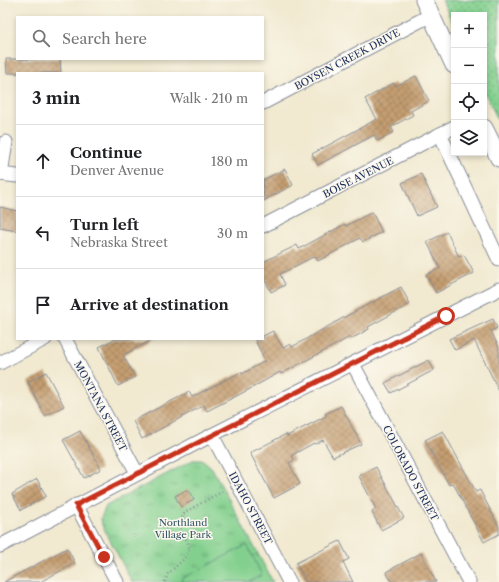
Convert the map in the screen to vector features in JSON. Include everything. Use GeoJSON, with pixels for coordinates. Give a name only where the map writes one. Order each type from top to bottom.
{"type":"FeatureCollection","features":[{"type":"Feature","properties":{"kind":"street"},"geometry":{"type":"LineString","coordinates":[[427,7],[451,59]]}},
{"type":"Feature","properties":{"kind":"street","name":"BOYSEN CREEK DRIVE"},"geometry":{"type":"LineString","coordinates":[[264,102],[427,7]]}},
{"type":"Feature","properties":{"kind":"street","name":"BOISE AVENUE"},"geometry":{"type":"LineString","coordinates":[[264,225],[451,129]]}},
{"type":"Feature","properties":{"kind":"street"},"geometry":{"type":"LineString","coordinates":[[440,134],[499,260]]}},
{"type":"Feature","properties":{"kind":"street"},"geometry":{"type":"LineString","coordinates":[[487,134],[499,158]]}},
{"type":"Feature","properties":{"kind":"street"},"geometry":{"type":"LineString","coordinates":[[6,142],[0,174],[16,176]]}},
{"type":"Feature","properties":{"kind":"street"},"geometry":{"type":"LineString","coordinates":[[0,546],[137,473],[499,289]]}},
{"type":"Feature","properties":{"kind":"street"},"geometry":{"type":"LineString","coordinates":[[0,363],[43,340]]}},
{"type":"Feature","properties":{"kind":"street","name":"MONTANA STREET"},"geometry":{"type":"LineString","coordinates":[[66,340],[137,473]]}},
{"type":"Feature","properties":{"kind":"street","name":"COLORADO STREET"},"geometry":{"type":"LineString","coordinates":[[353,364],[469,582]]}},
{"type":"Feature","properties":{"kind":"street","name":"IDAHO STREET"},"geometry":{"type":"LineString","coordinates":[[212,435],[289,582]]}},
{"type":"Feature","properties":{"kind":"street"},"geometry":{"type":"LineString","coordinates":[[76,505],[117,582]]}},
{"type":"Feature","properties":{"kind":"path"},"geometry":{"type":"LineString","coordinates":[[165,582],[168,574],[185,558],[190,549],[188,541],[180,528],[181,518],[185,512],[226,490]]}},
{"type":"Feature","properties":{"kind":"green space"},"geometry":{"type":"Polygon","coordinates":[[[442,0],[499,0],[499,122],[487,97],[487,12],[451,12],[451,20],[442,0]]]}},
{"type":"Feature","properties":{"kind":"green space","name":"Northland Village Park"},"geometry":{"type":"Polygon","coordinates":[[[193,460],[203,460],[212,468],[273,582],[132,582],[102,525],[101,518],[106,506],[193,460]]]}},
{"type":"Feature","properties":{"kind":"green space"},"geometry":{"type":"Polygon","coordinates":[[[247,545],[262,575],[249,582],[182,582],[181,579],[247,545]]]}},
{"type":"Feature","properties":{"kind":"building"},"geometry":{"type":"Polygon","coordinates":[[[6,59],[60,60],[61,72],[7,73],[6,59]]]}},
{"type":"Feature","properties":{"kind":"building"},"geometry":{"type":"Polygon","coordinates":[[[416,76],[429,101],[411,111],[413,115],[391,127],[394,132],[377,141],[374,135],[318,165],[312,154],[377,119],[365,99],[394,83],[396,86],[416,76]]]}},
{"type":"Feature","properties":{"kind":"building"},"geometry":{"type":"Polygon","coordinates":[[[285,169],[293,185],[264,200],[264,180],[285,169]]]}},
{"type":"Feature","properties":{"kind":"building"},"geometry":{"type":"Polygon","coordinates":[[[421,174],[437,207],[417,216],[402,183],[421,174]]]}},
{"type":"Feature","properties":{"kind":"building"},"geometry":{"type":"Polygon","coordinates":[[[0,207],[16,211],[16,231],[0,228],[0,207]]]}},
{"type":"Feature","properties":{"kind":"building"},"geometry":{"type":"Polygon","coordinates":[[[372,212],[382,232],[363,242],[360,238],[318,261],[315,256],[280,274],[285,285],[271,292],[264,278],[264,262],[297,245],[299,249],[345,224],[346,226],[372,212]]]}},
{"type":"Feature","properties":{"kind":"building"},"geometry":{"type":"Polygon","coordinates":[[[447,232],[459,257],[464,255],[474,273],[436,293],[426,275],[440,268],[427,242],[447,232]]]}},
{"type":"Feature","properties":{"kind":"building"},"geometry":{"type":"Polygon","coordinates":[[[401,287],[410,304],[368,327],[369,329],[351,339],[350,337],[281,374],[280,372],[207,411],[204,405],[142,439],[133,421],[189,392],[192,397],[241,372],[242,374],[265,361],[255,340],[264,340],[264,336],[273,331],[283,348],[290,344],[292,347],[401,287]]]}},
{"type":"Feature","properties":{"kind":"building"},"geometry":{"type":"Polygon","coordinates":[[[493,319],[497,328],[491,331],[499,348],[499,391],[474,340],[455,350],[449,339],[493,319]]]}},
{"type":"Feature","properties":{"kind":"building"},"geometry":{"type":"Polygon","coordinates":[[[113,340],[152,340],[123,355],[135,377],[118,386],[99,347],[113,340]]]}},
{"type":"Feature","properties":{"kind":"building"},"geometry":{"type":"Polygon","coordinates":[[[429,360],[434,370],[391,393],[385,383],[429,360]]]}},
{"type":"Feature","properties":{"kind":"building"},"geometry":{"type":"Polygon","coordinates":[[[46,372],[64,406],[45,416],[28,382],[46,372]]]}},
{"type":"Feature","properties":{"kind":"building"},"geometry":{"type":"Polygon","coordinates":[[[341,406],[361,444],[333,457],[323,440],[315,444],[314,443],[292,455],[294,460],[289,463],[300,484],[274,498],[250,453],[286,434],[287,436],[326,416],[325,414],[341,406]]]}},
{"type":"Feature","properties":{"kind":"building"},"geometry":{"type":"Polygon","coordinates":[[[80,431],[101,469],[84,478],[63,440],[80,431]]]}},
{"type":"Feature","properties":{"kind":"building"},"geometry":{"type":"Polygon","coordinates":[[[443,431],[476,492],[480,490],[499,527],[499,534],[484,542],[453,483],[449,485],[425,440],[443,431]]]}},
{"type":"Feature","properties":{"kind":"building"},"geometry":{"type":"Polygon","coordinates":[[[376,467],[404,518],[381,530],[372,512],[376,509],[359,476],[376,467]]]}},
{"type":"Feature","properties":{"kind":"building"},"geometry":{"type":"Polygon","coordinates":[[[37,479],[46,496],[21,510],[12,494],[37,479]]]}},
{"type":"Feature","properties":{"kind":"building"},"geometry":{"type":"Polygon","coordinates":[[[188,489],[194,500],[181,507],[175,496],[188,489]]]}},
{"type":"Feature","properties":{"kind":"building"},"geometry":{"type":"Polygon","coordinates":[[[340,541],[349,559],[343,562],[353,582],[306,582],[296,563],[340,541]]]}},
{"type":"Feature","properties":{"kind":"building"},"geometry":{"type":"Polygon","coordinates":[[[67,548],[75,563],[40,582],[4,582],[67,548]]]}},
{"type":"Feature","properties":{"kind":"building"},"geometry":{"type":"Polygon","coordinates":[[[421,553],[436,582],[392,582],[386,572],[421,553]]]}},
{"type":"Feature","properties":{"kind":"route"},"geometry":{"type":"LineString","coordinates":[[104,557],[76,505],[446,316]]}}]}
